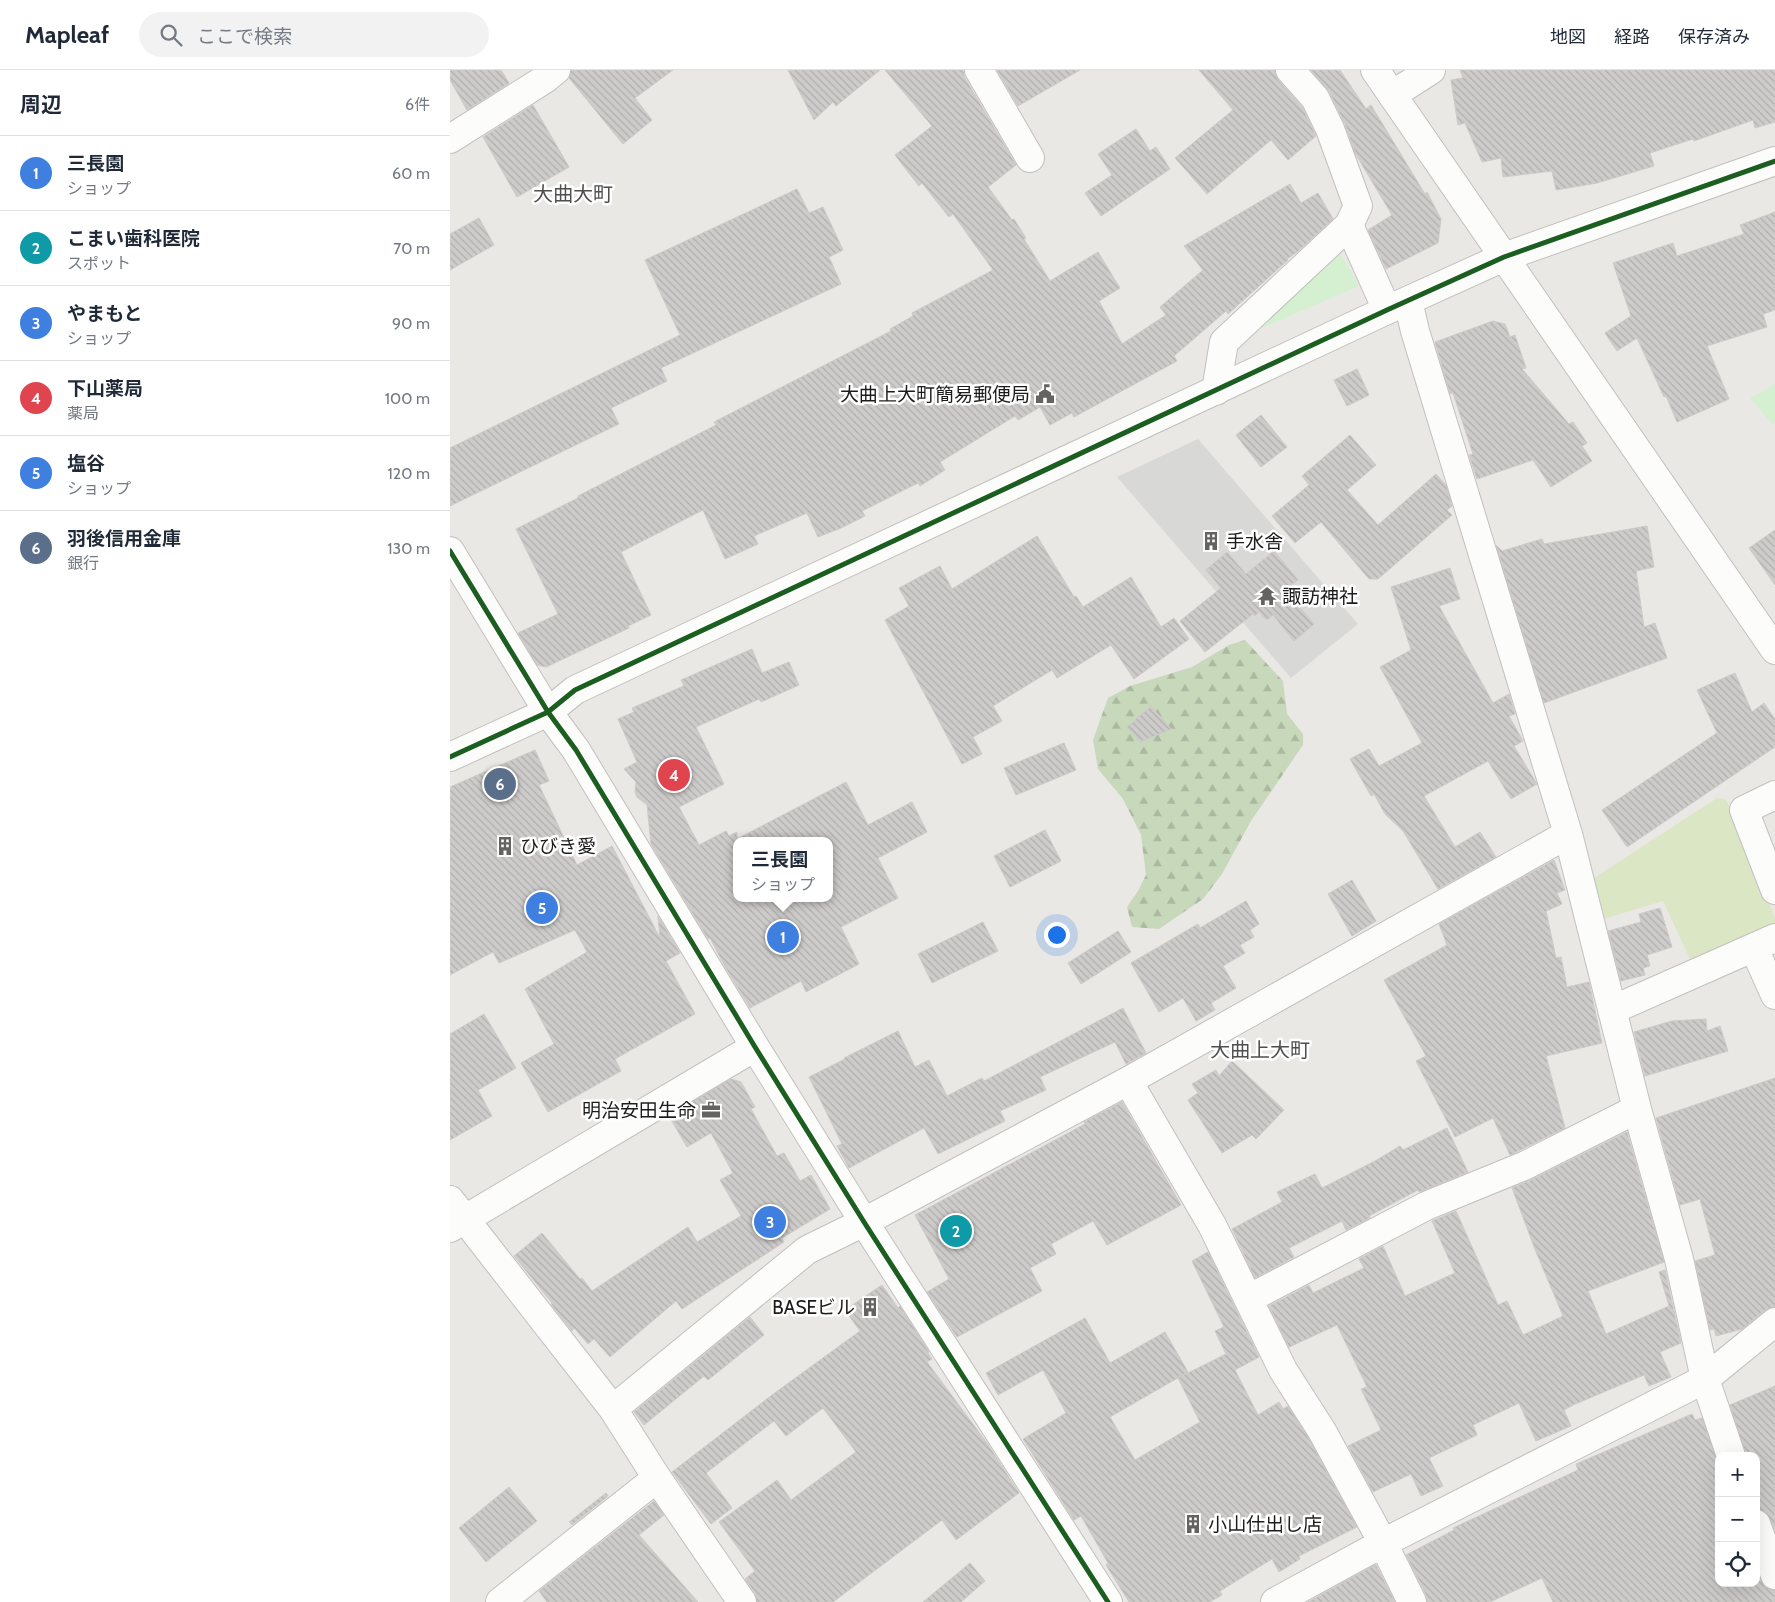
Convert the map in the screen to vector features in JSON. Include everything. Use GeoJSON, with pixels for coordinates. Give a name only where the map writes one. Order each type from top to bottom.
{"type":"FeatureCollection","features":[{"type":"Feature","properties":{"kind":"street"},"geometry":{"type":"LineString","coordinates":[[450,139],[545,80],[556,70]]}},
{"type":"Feature","properties":{"kind":"street"},"geometry":{"type":"LineString","coordinates":[[979,70],[1030,158]]}},
{"type":"Feature","properties":{"kind":"street"},"geometry":{"type":"LineString","coordinates":[[1216,391],[1224,342],[1349,225],[1358,206],[1330,129],[1316,98],[1290,70]]}},
{"type":"Feature","properties":{"kind":"street"},"geometry":{"type":"LineString","coordinates":[[1375,70],[1775,650]]}},
{"type":"Feature","properties":{"kind":"street"},"geometry":{"type":"LineString","coordinates":[[1392,95],[1431,70]]}},
{"type":"Feature","properties":{"kind":"street"},"geometry":{"type":"LineString","coordinates":[[450,757],[548,712],[575,690],[1504,256],[1775,161]]}},
{"type":"Feature","properties":{"kind":"street"},"geometry":{"type":"LineString","coordinates":[[1349,225],[1397,305],[1415,331],[1568,834],[1637,1108],[1679,1258],[1705,1379],[1730,1452]]}},
{"type":"Feature","properties":{"kind":"street"},"geometry":{"type":"LineString","coordinates":[[450,551],[548,712],[576,750],[755,1047],[864,1222],[1108,1602]]}},
{"type":"Feature","properties":{"kind":"street"},"geometry":{"type":"LineString","coordinates":[[1775,795],[1744,810],[1775,890]]}},
{"type":"Feature","properties":{"kind":"street"},"geometry":{"type":"LineString","coordinates":[[613,1409],[807,1250],[864,1222],[1128,1081],[1568,834]]}},
{"type":"Feature","properties":{"kind":"street"},"geometry":{"type":"LineString","coordinates":[[1612,1010],[1764,943],[1775,995]]}},
{"type":"Feature","properties":{"kind":"street"},"geometry":{"type":"LineString","coordinates":[[742,1602],[657,1478],[613,1409],[455,1215],[755,1047]]}},
{"type":"Feature","properties":{"kind":"street"},"geometry":{"type":"LineString","coordinates":[[1128,1081],[1212,1225],[1283,1370],[1322,1431],[1383,1543],[1412,1602]]}},
{"type":"Feature","properties":{"kind":"street"},"geometry":{"type":"LineString","coordinates":[[1248,1299],[1426,1206],[1524,1166],[1637,1108]]}},
{"type":"Feature","properties":{"kind":"street"},"geometry":{"type":"LineString","coordinates":[[1275,1602],[1383,1543],[1705,1379],[1775,1322]]}},
{"type":"Feature","properties":{"kind":"street"},"geometry":{"type":"LineString","coordinates":[[500,1602],[657,1478]]}},
{"type":"Feature","properties":{"kind":"street"},"geometry":{"type":"LineString","coordinates":[[1760,1535],[1775,1575]]}},
{"type":"Feature","properties":{"kind":"shaded area"},"geometry":{"type":"Polygon","coordinates":[[[1198,439],[1358,624],[1291,678],[1117,477],[1198,439]]]}},
{"type":"Feature","properties":{"kind":"green space"},"geometry":{"type":"Polygon","coordinates":[[[1338,250],[1359,286],[1248,334],[1338,250]]]}},
{"type":"Feature","properties":{"kind":"green space"},"geometry":{"type":"Polygon","coordinates":[[[1775,384],[1775,423],[1773,425],[1750,398],[1775,384]]]}},
{"type":"Feature","properties":{"kind":"green space"},"geometry":{"type":"Polygon","coordinates":[[[1245,640],[1283,681],[1287,714],[1303,734],[1303,745],[1251,821],[1222,874],[1203,899],[1159,929],[1132,927],[1127,907],[1146,875],[1141,835],[1123,799],[1098,769],[1093,740],[1108,698],[1130,686],[1192,667],[1229,645],[1245,640]]]}},
{"type":"Feature","properties":{"kind":"green space"},"geometry":{"type":"Polygon","coordinates":[[[1717,798],[1725,799],[1733,811],[1775,918],[1775,924],[1690,959],[1663,901],[1600,920],[1588,882],[1717,798]]]}},
{"type":"Feature","properties":{"kind":"building"},"geometry":{"type":"Polygon","coordinates":[[[450,70],[501,70],[509,83],[467,110],[450,80],[450,70]]]}},
{"type":"Feature","properties":{"kind":"building"},"geometry":{"type":"Polygon","coordinates":[[[571,70],[673,70],[635,98],[652,120],[623,144],[569,78],[571,70]]]}},
{"type":"Feature","properties":{"kind":"building"},"geometry":{"type":"Polygon","coordinates":[[[788,70],[880,70],[836,106],[833,102],[814,120],[788,70]]]}},
{"type":"Feature","properties":{"kind":"building"},"geometry":{"type":"Polygon","coordinates":[[[885,70],[963,70],[965,78],[1016,165],[988,187],[1012,220],[1014,219],[1050,281],[1098,252],[1120,288],[1099,301],[1122,344],[1166,315],[1160,307],[1203,270],[1184,246],[1290,184],[1301,203],[1318,193],[1333,219],[1228,314],[1226,311],[1174,356],[1177,361],[1074,417],[1072,413],[1050,425],[1040,407],[1018,420],[1015,416],[940,462],[945,470],[920,486],[918,483],[862,511],[865,516],[841,528],[818,537],[807,513],[754,536],[758,544],[725,559],[703,510],[621,552],[651,615],[628,626],[629,628],[546,667],[537,665],[518,633],[558,614],[516,529],[716,425],[714,422],[891,331],[890,329],[913,316],[912,313],[993,270],[953,214],[949,217],[922,183],[919,186],[895,155],[932,126],[885,70]]]}},
{"type":"Feature","properties":{"kind":"building"},"geometry":{"type":"Polygon","coordinates":[[[997,70],[1080,70],[1018,106],[997,70]]]}},
{"type":"Feature","properties":{"kind":"building"},"geometry":{"type":"Polygon","coordinates":[[[1199,70],[1275,70],[1278,80],[1302,107],[1316,136],[1288,160],[1271,140],[1207,194],[1175,158],[1233,110],[1199,70]]]}},
{"type":"Feature","properties":{"kind":"building"},"geometry":{"type":"Polygon","coordinates":[[[1311,70],[1340,70],[1366,109],[1371,105],[1425,194],[1427,192],[1441,219],[1438,243],[1386,269],[1368,230],[1392,215],[1355,153],[1345,124],[1329,91],[1311,70]]]}},
{"type":"Feature","properties":{"kind":"building"},"geometry":{"type":"Polygon","coordinates":[[[1460,70],[1775,70],[1775,122],[1755,128],[1753,120],[1694,141],[1693,139],[1650,153],[1654,166],[1597,183],[1556,190],[1552,171],[1503,177],[1501,158],[1482,162],[1465,123],[1458,125],[1451,80],[1463,78],[1460,70]]]}},
{"type":"Feature","properties":{"kind":"building"},"geometry":{"type":"Polygon","coordinates":[[[533,105],[569,167],[517,197],[483,137],[533,105]]]}},
{"type":"Feature","properties":{"kind":"building"},"geometry":{"type":"Polygon","coordinates":[[[1136,129],[1150,151],[1156,147],[1170,169],[1101,216],[1085,193],[1112,175],[1098,154],[1136,129]]]}},
{"type":"Feature","properties":{"kind":"building"},"geometry":{"type":"Polygon","coordinates":[[[797,189],[809,213],[823,207],[843,250],[829,257],[841,284],[661,368],[667,381],[611,408],[619,424],[450,506],[450,448],[680,335],[645,260],[797,189]]]}},
{"type":"Feature","properties":{"kind":"building"},"geometry":{"type":"Polygon","coordinates":[[[1775,212],[1775,310],[1763,314],[1767,327],[1707,346],[1729,399],[1677,422],[1637,338],[1617,351],[1605,333],[1631,316],[1613,263],[1673,243],[1677,256],[1744,234],[1740,225],[1775,212]]]}},
{"type":"Feature","properties":{"kind":"building"},"geometry":{"type":"Polygon","coordinates":[[[479,218],[494,245],[450,270],[450,234],[479,218]]]}},
{"type":"Feature","properties":{"kind":"building"},"geometry":{"type":"Polygon","coordinates":[[[1493,321],[1505,324],[1510,337],[1515,335],[1526,368],[1522,369],[1569,424],[1573,422],[1587,443],[1582,446],[1592,461],[1551,487],[1533,460],[1477,479],[1469,455],[1473,454],[1453,393],[1450,394],[1435,342],[1493,321]]]}},
{"type":"Feature","properties":{"kind":"building"},"geometry":{"type":"Polygon","coordinates":[[[1357,369],[1369,395],[1347,406],[1334,380],[1357,369]]]}},
{"type":"Feature","properties":{"kind":"building"},"geometry":{"type":"Polygon","coordinates":[[[1261,415],[1287,447],[1261,467],[1236,435],[1261,415]]]}},
{"type":"Feature","properties":{"kind":"building"},"geometry":{"type":"Polygon","coordinates":[[[1350,435],[1376,465],[1347,490],[1378,525],[1436,474],[1446,485],[1452,506],[1447,510],[1452,515],[1378,579],[1369,579],[1321,522],[1295,543],[1272,516],[1309,485],[1302,476],[1350,435]]]}},
{"type":"Feature","properties":{"kind":"building"},"geometry":{"type":"Polygon","coordinates":[[[1647,526],[1654,567],[1636,571],[1644,627],[1655,623],[1667,658],[1544,703],[1496,545],[1502,551],[1542,539],[1544,544],[1647,526]]]}},
{"type":"Feature","properties":{"kind":"building"},"geometry":{"type":"Polygon","coordinates":[[[1775,530],[1775,585],[1749,548],[1775,530]]]}},
{"type":"Feature","properties":{"kind":"building"},"geometry":{"type":"Polygon","coordinates":[[[1037,536],[1074,597],[1076,596],[1083,607],[1131,577],[1161,627],[1174,618],[1189,639],[1134,679],[1111,645],[1057,678],[1052,670],[993,706],[1002,721],[973,737],[982,754],[962,764],[885,620],[909,606],[899,588],[940,566],[952,589],[1037,536]]]}},
{"type":"Feature","properties":{"kind":"building"},"geometry":{"type":"Polygon","coordinates":[[[1274,551],[1298,580],[1291,585],[1299,594],[1293,599],[1314,624],[1294,641],[1273,615],[1267,620],[1259,612],[1255,616],[1253,614],[1205,652],[1180,621],[1221,588],[1206,570],[1227,552],[1246,574],[1274,551]]]}},
{"type":"Feature","properties":{"kind":"building"},"geometry":{"type":"Polygon","coordinates":[[[1450,568],[1460,599],[1439,606],[1493,703],[1509,694],[1515,714],[1509,716],[1523,741],[1514,746],[1537,784],[1511,799],[1488,761],[1424,796],[1455,847],[1480,832],[1496,857],[1438,889],[1403,831],[1385,814],[1374,794],[1371,796],[1350,759],[1369,749],[1379,766],[1422,743],[1380,667],[1411,650],[1391,587],[1450,568]]]}},
{"type":"Feature","properties":{"kind":"building"},"geometry":{"type":"Polygon","coordinates":[[[752,649],[762,673],[789,662],[799,685],[761,702],[759,699],[696,727],[724,784],[679,807],[699,845],[726,831],[729,836],[737,832],[737,837],[733,837],[733,902],[833,902],[833,837],[741,837],[846,782],[868,825],[912,802],[927,832],[878,858],[898,898],[841,927],[859,964],[806,992],[801,981],[750,1008],[710,938],[708,939],[651,844],[647,805],[637,797],[635,792],[636,782],[624,769],[637,762],[618,719],[634,712],[632,708],[684,686],[681,680],[752,649]]]}},
{"type":"Feature","properties":{"kind":"building"},"geometry":{"type":"Polygon","coordinates":[[[1735,673],[1752,712],[1764,703],[1775,719],[1775,747],[1627,847],[1602,810],[1717,733],[1697,690],[1735,673]]]}},
{"type":"Feature","properties":{"kind":"building"},"geometry":{"type":"Polygon","coordinates":[[[1151,706],[1171,729],[1140,742],[1127,727],[1151,706]]]}},
{"type":"Feature","properties":{"kind":"building"},"geometry":{"type":"Polygon","coordinates":[[[1064,743],[1076,770],[1016,795],[1004,768],[1064,743]]]}},
{"type":"Feature","properties":{"kind":"building"},"geometry":{"type":"Polygon","coordinates":[[[535,750],[549,781],[539,785],[577,865],[612,846],[660,938],[658,916],[680,953],[666,961],[695,1014],[615,1059],[621,1071],[548,1112],[521,1063],[554,1044],[525,989],[587,952],[575,930],[499,963],[493,952],[450,975],[450,787],[535,750]]]}},
{"type":"Feature","properties":{"kind":"building"},"geometry":{"type":"Polygon","coordinates":[[[1045,830],[1061,861],[1010,887],[994,856],[1045,830]]]}},
{"type":"Feature","properties":{"kind":"building"},"geometry":{"type":"Polygon","coordinates":[[[1554,860],[1565,890],[1557,893],[1562,904],[1546,911],[1556,958],[1561,957],[1567,987],[1589,982],[1602,1043],[1546,1056],[1565,1128],[1510,1155],[1493,1118],[1455,1137],[1416,1061],[1426,1056],[1384,980],[1447,945],[1439,924],[1554,860]]]}},
{"type":"Feature","properties":{"kind":"building"},"geometry":{"type":"Polygon","coordinates":[[[1352,880],[1376,921],[1352,936],[1328,894],[1352,880]]]}},
{"type":"Feature","properties":{"kind":"building"},"geometry":{"type":"Polygon","coordinates":[[[1246,901],[1259,924],[1250,930],[1254,937],[1240,945],[1245,953],[1223,966],[1236,988],[1211,1003],[1215,1010],[1196,1021],[1183,998],[1159,1012],[1131,963],[1198,924],[1200,928],[1246,901]]]}},
{"type":"Feature","properties":{"kind":"building"},"geometry":{"type":"Polygon","coordinates":[[[1660,908],[1672,947],[1647,955],[1650,966],[1643,968],[1645,975],[1621,981],[1608,931],[1641,922],[1639,914],[1660,908]]]}},
{"type":"Feature","properties":{"kind":"building"},"geometry":{"type":"Polygon","coordinates":[[[983,922],[998,951],[932,983],[918,954],[983,922]]]}},
{"type":"Feature","properties":{"kind":"building"},"geometry":{"type":"Polygon","coordinates":[[[1118,931],[1131,952],[1081,984],[1068,963],[1118,931]]]}},
{"type":"Feature","properties":{"kind":"building"},"geometry":{"type":"Polygon","coordinates":[[[1123,1008],[1146,1053],[1126,1064],[1115,1042],[1040,1077],[1046,1090],[1000,1111],[1005,1121],[938,1154],[924,1128],[849,1168],[837,1146],[842,1144],[809,1077],[898,1031],[915,1067],[929,1060],[947,1096],[982,1078],[984,1081],[1123,1008]]]}},
{"type":"Feature","properties":{"kind":"building"},"geometry":{"type":"Polygon","coordinates":[[[484,1014],[516,1068],[478,1090],[492,1116],[450,1140],[450,1034],[484,1014]]]}},
{"type":"Feature","properties":{"kind":"building"},"geometry":{"type":"Polygon","coordinates":[[[1706,1019],[1707,1031],[1720,1026],[1728,1051],[1645,1076],[1634,1032],[1672,1021],[1706,1019]]]}},
{"type":"Feature","properties":{"kind":"building"},"geometry":{"type":"Polygon","coordinates":[[[1232,1061],[1284,1110],[1256,1139],[1252,1135],[1222,1153],[1188,1100],[1198,1093],[1192,1084],[1216,1070],[1219,1076],[1232,1061]]]}},
{"type":"Feature","properties":{"kind":"building"},"geometry":{"type":"Polygon","coordinates":[[[1775,1078],[1775,1307],[1765,1310],[1742,1329],[1716,1336],[1714,1329],[1710,1330],[1695,1261],[1715,1255],[1700,1199],[1680,1205],[1656,1118],[1775,1078]]]}},
{"type":"Feature","properties":{"kind":"building"},"geometry":{"type":"Polygon","coordinates":[[[731,1079],[741,1082],[755,1107],[751,1109],[777,1156],[784,1153],[800,1181],[811,1175],[830,1209],[782,1238],[784,1242],[682,1309],[676,1301],[610,1357],[594,1339],[588,1344],[574,1328],[572,1331],[514,1256],[542,1233],[592,1291],[688,1227],[697,1242],[741,1216],[720,1180],[733,1173],[711,1133],[687,1147],[669,1116],[731,1079]]]}},
{"type":"Feature","properties":{"kind":"building"},"geometry":{"type":"Polygon","coordinates":[[[1122,1102],[1181,1205],[1107,1245],[1093,1221],[1051,1244],[1056,1254],[1030,1268],[1042,1291],[957,1337],[927,1292],[949,1279],[915,1215],[1085,1124],[1084,1122],[1122,1102]]]}},
{"type":"Feature","properties":{"kind":"building"},"geometry":{"type":"Polygon","coordinates":[[[1447,1128],[1468,1172],[1419,1192],[1418,1190],[1346,1230],[1342,1221],[1289,1248],[1294,1257],[1255,1278],[1232,1229],[1282,1202],[1277,1192],[1315,1174],[1322,1188],[1400,1146],[1403,1150],[1447,1128]]]}},
{"type":"Feature","properties":{"kind":"building"},"geometry":{"type":"Polygon","coordinates":[[[1627,1132],[1664,1262],[1588,1291],[1606,1334],[1669,1306],[1659,1272],[1665,1270],[1681,1343],[1660,1352],[1671,1377],[1649,1386],[1644,1375],[1573,1405],[1564,1410],[1571,1426],[1536,1441],[1519,1403],[1473,1425],[1477,1435],[1429,1458],[1443,1486],[1421,1496],[1411,1474],[1373,1492],[1348,1446],[1381,1430],[1361,1389],[1367,1387],[1337,1325],[1289,1347],[1269,1306],[1309,1285],[1313,1293],[1364,1268],[1359,1259],[1383,1246],[1405,1296],[1455,1273],[1432,1221],[1456,1211],[1498,1305],[1507,1301],[1523,1335],[1563,1316],[1512,1188],[1627,1132]]]}},
{"type":"Feature","properties":{"kind":"building"},"geometry":{"type":"Polygon","coordinates":[[[1208,1252],[1259,1357],[1235,1370],[1258,1415],[1279,1402],[1283,1409],[1288,1406],[1309,1439],[1357,1527],[1299,1556],[1300,1559],[1279,1572],[1272,1559],[1220,1591],[1222,1595],[1210,1602],[1129,1602],[1106,1565],[1108,1563],[1081,1516],[1074,1520],[1023,1439],[1066,1413],[1043,1370],[998,1395],[986,1373],[1085,1318],[1110,1363],[1165,1332],[1188,1372],[1110,1417],[1135,1460],[1200,1422],[1178,1378],[1226,1354],[1215,1331],[1224,1327],[1192,1261],[1208,1252]]]}},
{"type":"Feature","properties":{"kind":"building"},"geometry":{"type":"Polygon","coordinates":[[[882,1285],[898,1308],[900,1306],[929,1352],[932,1359],[927,1362],[987,1443],[1019,1493],[956,1540],[942,1520],[833,1602],[757,1602],[755,1593],[745,1579],[755,1571],[719,1522],[777,1480],[791,1500],[856,1452],[823,1408],[786,1436],[774,1421],[706,1473],[732,1508],[711,1524],[672,1472],[772,1395],[860,1331],[845,1310],[882,1285]]]}},
{"type":"Feature","properties":{"kind":"building"},"geometry":{"type":"Polygon","coordinates":[[[750,1317],[764,1335],[708,1380],[704,1376],[644,1425],[634,1412],[750,1317]]]}},
{"type":"Feature","properties":{"kind":"building"},"geometry":{"type":"Polygon","coordinates":[[[1775,1386],[1775,1530],[1766,1512],[1760,1510],[1760,1452],[1745,1452],[1730,1405],[1775,1386]]]}},
{"type":"Feature","properties":{"kind":"building"},"geometry":{"type":"Polygon","coordinates":[[[1692,1414],[1695,1420],[1702,1418],[1715,1454],[1715,1587],[1760,1587],[1760,1577],[1765,1587],[1775,1590],[1775,1602],[1553,1602],[1542,1578],[1490,1602],[1427,1602],[1426,1595],[1406,1555],[1454,1530],[1453,1528],[1578,1470],[1576,1464],[1692,1414]]]}},
{"type":"Feature","properties":{"kind":"building"},"geometry":{"type":"Polygon","coordinates":[[[509,1487],[537,1521],[486,1562],[459,1528],[509,1487]]]}},
{"type":"Feature","properties":{"kind":"building"},"geometry":{"type":"Polygon","coordinates":[[[606,1493],[608,1496],[572,1525],[569,1522],[606,1493]]]}},
{"type":"Feature","properties":{"kind":"building"},"geometry":{"type":"Polygon","coordinates":[[[654,1501],[664,1515],[639,1535],[698,1602],[547,1602],[539,1591],[654,1501]]]}},
{"type":"Feature","properties":{"kind":"building"},"geometry":{"type":"Polygon","coordinates":[[[970,1563],[985,1581],[961,1602],[923,1602],[970,1563]]]}},
{"type":"Feature","properties":{"kind":"building"},"geometry":{"type":"Polygon","coordinates":[[[1376,1565],[1395,1602],[1308,1602],[1373,1566],[1376,1565]]]}},
{"type":"Feature","properties":{"kind":"cycle path"},"geometry":{"type":"LineString","coordinates":[[450,757],[548,712],[575,690],[1504,257],[1775,161]]}},
{"type":"Feature","properties":{"kind":"cycle path"},"geometry":{"type":"LineString","coordinates":[[450,551],[548,712],[576,750],[755,1047],[864,1222],[1108,1602]]}},
{"type":"Feature","properties":{"kind":"place","name":"大曲上大町簡易郵便局"},"geometry":{"type":"Point","coordinates":[1045,394]}},
{"type":"Feature","properties":{"kind":"place","name":"手水舎"},"geometry":{"type":"Point","coordinates":[1211,541]}},
{"type":"Feature","properties":{"kind":"place","name":"諏訪神社"},"geometry":{"type":"Point","coordinates":[1267,596]}},
{"type":"Feature","properties":{"kind":"place","name":"下山薬局"},"geometry":{"type":"Point","coordinates":[674,775]}},
{"type":"Feature","properties":{"kind":"place","name":"羽後信用金庫"},"geometry":{"type":"Point","coordinates":[500,784]}},
{"type":"Feature","properties":{"kind":"place","name":"ひびき愛"},"geometry":{"type":"Point","coordinates":[505,846]}},
{"type":"Feature","properties":{"kind":"place","name":"塩谷"},"geometry":{"type":"Point","coordinates":[542,908]}},
{"type":"Feature","properties":{"kind":"place","name":"三長園"},"geometry":{"type":"Point","coordinates":[783,937]}},
{"type":"Feature","properties":{"kind":"place","name":"明治安田生命"},"geometry":{"type":"Point","coordinates":[711,1110]}},
{"type":"Feature","properties":{"kind":"place","name":"やまもと"},"geometry":{"type":"Point","coordinates":[770,1222]}},
{"type":"Feature","properties":{"kind":"place","name":"こまい歯科医院"},"geometry":{"type":"Point","coordinates":[956,1231]}},
{"type":"Feature","properties":{"kind":"place","name":"BASEビル"},"geometry":{"type":"Point","coordinates":[870,1307]}},
{"type":"Feature","properties":{"kind":"place","name":"小山仕出し店"},"geometry":{"type":"Point","coordinates":[1193,1524]}},
{"type":"Feature","properties":{"kind":"district","name":"大曲大町"},"geometry":{"type":"Point","coordinates":[573,194]}},
{"type":"Feature","properties":{"kind":"district","name":"大曲上大町"},"geometry":{"type":"Point","coordinates":[1260,1050]}}]}
